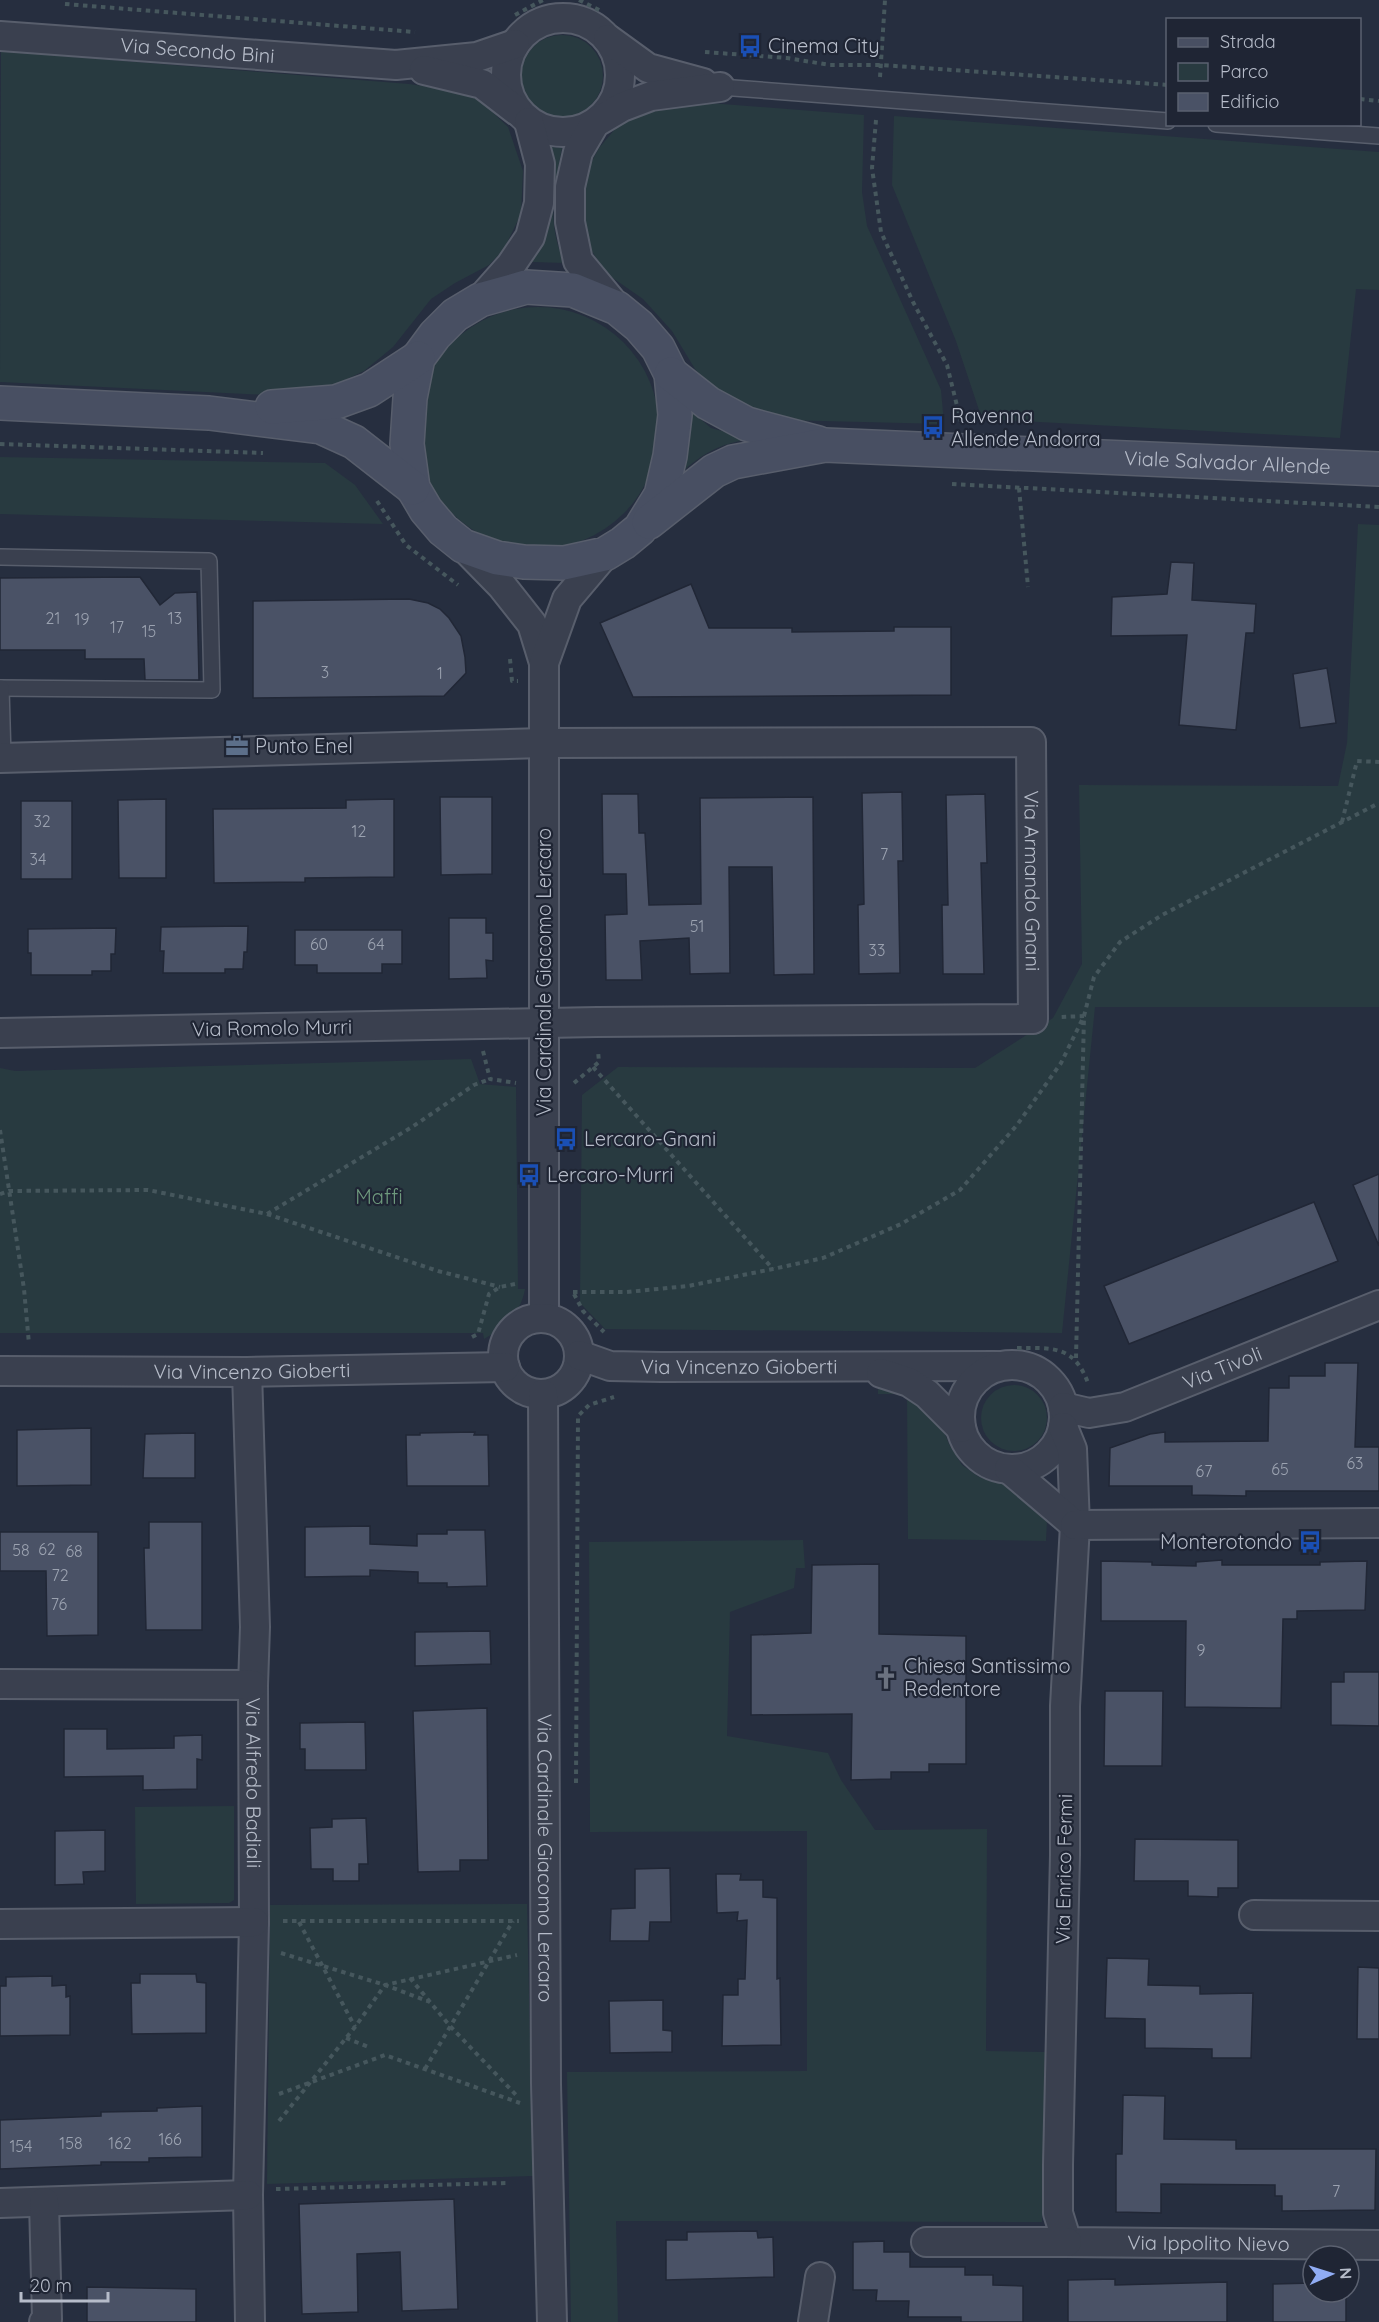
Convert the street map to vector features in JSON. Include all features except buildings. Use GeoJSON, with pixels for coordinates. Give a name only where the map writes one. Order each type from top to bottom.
{"type":"FeatureCollection","features":[{"type":"Feature","properties":{"kind":"main road"},"geometry":{"type":"LineString","coordinates":[[209,413],[336,402],[369,390],[417,358],[455,315],[480,300],[526,287],[573,290],[617,308],[639,326],[658,348],[671,374],[675,415],[670,456],[660,495],[640,529]]}},
{"type":"Feature","properties":{"kind":"main road"},"geometry":{"type":"LineString","coordinates":[[413,488],[407,444],[410,398],[417,358]]}},
{"type":"Feature","properties":{"kind":"main road","name":"Viale Salvador Allende"},"geometry":{"type":"LineString","coordinates":[[671,374],[708,403],[747,424],[825,445]]}},
{"type":"Feature","properties":{"kind":"main road"},"geometry":{"type":"LineString","coordinates":[[0,403],[209,413],[321,427],[354,442],[413,488],[432,517],[463,546],[497,558],[524,562],[564,562],[605,554]]}},
{"type":"Feature","properties":{"kind":"main road","name":"Viale Salvador Allende"},"geometry":{"type":"LineString","coordinates":[[605,554],[624,543],[714,471],[733,462],[825,445],[1379,469]]}},
{"type":"Feature","properties":{"kind":"street"},"geometry":{"type":"LineString","coordinates":[[480,300],[511,265],[530,237],[539,203],[540,164],[524,117],[510,96],[506,79],[512,31],[527,30],[542,21],[559,18],[577,19],[593,26],[605,25],[648,68],[720,87]]}},
{"type":"Feature","properties":{"kind":"street"},"geometry":{"type":"LineString","coordinates":[[605,25],[616,54],[620,73],[618,92],[609,110],[595,123],[578,152],[570,187],[570,222],[578,261],[617,308]]}},
{"type":"Feature","properties":{"kind":"street","name":"Via Secondo Bini"},"geometry":{"type":"LineString","coordinates":[[396,65],[477,57],[512,31]]}},
{"type":"Feature","properties":{"kind":"street","name":"Via Secondo Bini"},"geometry":{"type":"LineString","coordinates":[[0,36],[396,65],[457,76],[482,84],[524,117]]}},
{"type":"Feature","properties":{"kind":"street"},"geometry":{"type":"LineString","coordinates":[[524,117],[544,130],[562,133],[579,130],[622,107],[651,96],[720,87]]}},
{"type":"Feature","properties":{"kind":"street","name":"Via Cardinale Giacomo Lercaro"},"geometry":{"type":"LineString","coordinates":[[463,546],[502,586],[532,624],[544,663],[544,1318]]}},
{"type":"Feature","properties":{"kind":"street","name":"Via Cardinale Giacomo Lercaro"},"geometry":{"type":"LineString","coordinates":[[544,663],[567,599],[605,554]]}},
{"type":"Feature","properties":{"kind":"street","name":"Via Armando Gnani"},"geometry":{"type":"LineString","coordinates":[[543,743],[1031,742],[1033,1019],[544,1024]]}},
{"type":"Feature","properties":{"kind":"street"},"geometry":{"type":"LineString","coordinates":[[2,758],[543,743]]}},
{"type":"Feature","properties":{"kind":"street","name":"Via Romolo Murri"},"geometry":{"type":"LineString","coordinates":[[0,1032],[544,1024]]}},
{"type":"Feature","properties":{"kind":"street","name":"Via Tivoli"},"geometry":{"type":"LineString","coordinates":[[1063,1417],[1125,1407],[1379,1305]]}},
{"type":"Feature","properties":{"kind":"street"},"geometry":{"type":"LineString","coordinates":[[544,1318],[565,1326],[577,1344],[579,1355],[572,1377],[564,1386],[543,1394],[520,1387],[510,1378],[505,1367],[504,1349],[512,1332],[520,1324],[531,1319],[544,1318]]}},
{"type":"Feature","properties":{"kind":"street","name":"Via Vincenzo Gioberti"},"geometry":{"type":"LineString","coordinates":[[579,1355],[610,1366],[865,1368],[1026,1366],[1039,1372],[1050,1382],[1058,1394],[1063,1417]]}},
{"type":"Feature","properties":{"kind":"street"},"geometry":{"type":"LineString","coordinates":[[961,1428],[960,1412],[967,1390],[983,1373],[997,1366]]}},
{"type":"Feature","properties":{"kind":"street","name":"Via Vincenzo Gioberti"},"geometry":{"type":"LineString","coordinates":[[0,1371],[247,1372],[505,1367]]}},
{"type":"Feature","properties":{"kind":"street","name":"Via Vincenzo Gioberti"},"geometry":{"type":"LineString","coordinates":[[865,1368],[909,1382],[927,1394],[961,1428],[967,1443],[978,1456],[993,1465],[1009,1469]]}},
{"type":"Feature","properties":{"kind":"street","name":"Via Alfredo Badiali"},"geometry":{"type":"LineString","coordinates":[[247,1372],[255,1627],[253,1685],[264,1922],[261,2192],[250,2322]]}},
{"type":"Feature","properties":{"kind":"street","name":"Via Cardinale Giacomo Lercaro"},"geometry":{"type":"LineString","coordinates":[[543,1394],[546,2084],[552,2322]]}},
{"type":"Feature","properties":{"kind":"street"},"geometry":{"type":"LineString","coordinates":[[1009,1469],[1038,1462],[1054,1447],[1063,1417]]}},
{"type":"Feature","properties":{"kind":"street","name":"Via Enrico Fermi"},"geometry":{"type":"LineString","coordinates":[[1063,1417],[1072,1449],[1075,1526],[1065,1706],[1058,2213],[1066,2242]]}},
{"type":"Feature","properties":{"kind":"street"},"geometry":{"type":"LineString","coordinates":[[1009,1469],[1075,1526],[1379,1523]]}},
{"type":"Feature","properties":{"kind":"street"},"geometry":{"type":"LineString","coordinates":[[0,1684],[253,1685]]}},
{"type":"Feature","properties":{"kind":"street"},"geometry":{"type":"LineString","coordinates":[[1254,1915],[1379,1916]]}},
{"type":"Feature","properties":{"kind":"street"},"geometry":{"type":"LineString","coordinates":[[0,1924],[264,1922]]}},
{"type":"Feature","properties":{"kind":"street"},"geometry":{"type":"LineString","coordinates":[[0,2203],[261,2192]]}},
{"type":"Feature","properties":{"kind":"street"},"geometry":{"type":"LineString","coordinates":[[44,2202],[47,2319],[44,2322]]}},
{"type":"Feature","properties":{"kind":"street"},"geometry":{"type":"LineString","coordinates":[[926,2241],[1066,2242]]}},
{"type":"Feature","properties":{"kind":"street","name":"Via Ippolito Nievo"},"geometry":{"type":"LineString","coordinates":[[1066,2242],[1379,2245]]}},
{"type":"Feature","properties":{"kind":"street"},"geometry":{"type":"LineString","coordinates":[[813,2322],[820,2277]]}},
{"type":"Feature","properties":{"kind":"lane"},"geometry":{"type":"LineString","coordinates":[[720,87],[1166,121]]}},
{"type":"Feature","properties":{"kind":"lane"},"geometry":{"type":"LineString","coordinates":[[1243,126],[1379,136]]}},
{"type":"Feature","properties":{"kind":"lane"},"geometry":{"type":"LineString","coordinates":[[0,557],[209,561],[212,690],[1,688],[2,758]]}},
{"type":"Feature","properties":{"kind":"path"},"geometry":{"type":"LineString","coordinates":[[512,31],[543,0]]}},
{"type":"Feature","properties":{"kind":"path"},"geometry":{"type":"LineString","coordinates":[[579,0],[605,25]]}},
{"type":"Feature","properties":{"kind":"path"},"geometry":{"type":"LineString","coordinates":[[885,0],[873,168],[881,232],[913,302],[947,365],[961,417],[965,450],[960,485]]}},
{"type":"Feature","properties":{"kind":"path"},"geometry":{"type":"LineString","coordinates":[[65,4],[426,33]]}},
{"type":"Feature","properties":{"kind":"path"},"geometry":{"type":"LineString","coordinates":[[697,51],[787,58],[830,65],[880,65],[1166,85]]}},
{"type":"Feature","properties":{"kind":"path"},"geometry":{"type":"LineString","coordinates":[[1361,99],[1379,101]]}},
{"type":"Feature","properties":{"kind":"path"},"geometry":{"type":"LineString","coordinates":[[1019,488],[1028,587]]}},
{"type":"Feature","properties":{"kind":"path"},"geometry":{"type":"LineString","coordinates":[[1342,822],[1357,761],[1379,762]]}},
{"type":"Feature","properties":{"kind":"path"},"geometry":{"type":"LineString","coordinates":[[573,1292],[627,1292],[688,1286],[823,1258],[901,1224],[960,1190],[1017,1125],[1061,1063],[1084,1016],[1094,977],[1120,942],[1162,915],[1379,803]]}},
{"type":"Feature","properties":{"kind":"path"},"geometry":{"type":"LineString","coordinates":[[1076,1358],[1084,1016]]}},
{"type":"Feature","properties":{"kind":"path"},"geometry":{"type":"LineString","coordinates":[[574,1094],[574,1082],[599,1062],[597,1022]]}},
{"type":"Feature","properties":{"kind":"path"},"geometry":{"type":"LineString","coordinates":[[481,1045],[490,1079]]}},
{"type":"Feature","properties":{"kind":"path"},"geometry":{"type":"LineString","coordinates":[[593,1067],[773,1269]]}},
{"type":"Feature","properties":{"kind":"path"},"geometry":{"type":"LineString","coordinates":[[267,1214],[412,1127],[474,1085],[490,1079],[522,1084]]}},
{"type":"Feature","properties":{"kind":"path"},"geometry":{"type":"LineString","coordinates":[[0,1131],[29,1344],[20,1344]]}},
{"type":"Feature","properties":{"kind":"path"},"geometry":{"type":"LineString","coordinates":[[0,1194],[9,1191],[148,1190],[267,1214],[438,1270],[500,1287]]}},
{"type":"Feature","properties":{"kind":"path"},"geometry":{"type":"LineString","coordinates":[[470,1338],[478,1334],[489,1294],[500,1287],[518,1283],[544,1283]]}},
{"type":"Feature","properties":{"kind":"path"},"geometry":{"type":"LineString","coordinates":[[576,1791],[578,1416],[589,1405],[617,1397]]}},
{"type":"Feature","properties":{"kind":"path"},"geometry":{"type":"LineString","coordinates":[[425,2069],[513,1921]]}},
{"type":"Feature","properties":{"kind":"path"},"geometry":{"type":"LineString","coordinates":[[264,1922],[523,1921]]}},
{"type":"Feature","properties":{"kind":"path"},"geometry":{"type":"LineString","coordinates":[[299,1922],[356,2027]]}},
{"type":"Feature","properties":{"kind":"path"},"geometry":{"type":"LineString","coordinates":[[274,1951],[385,1985],[431,2002]]}},
{"type":"Feature","properties":{"kind":"path"},"geometry":{"type":"LineString","coordinates":[[274,2128],[356,2027],[385,1985],[523,1953]]}},
{"type":"Feature","properties":{"kind":"path"},"geometry":{"type":"LineString","coordinates":[[275,2096],[385,2055],[525,2105],[450,2026],[410,1978]]}},
{"type":"Feature","properties":{"kind":"path"},"geometry":{"type":"LineString","coordinates":[[346,2038],[370,2048]]}},
{"type":"Feature","properties":{"kind":"path"},"geometry":{"type":"LineString","coordinates":[[261,2192],[506,2183]]}},
{"type":"Feature","properties":{"kind":"green space"},"geometry":{"type":"Polygon","coordinates":[[[554,35],[570,35],[585,42],[596,53],[603,68],[600,92],[591,105],[570,117],[554,117],[539,110],[528,99],[521,84],[521,68],[528,53],[539,42],[554,35]]]}},
{"type":"Feature","properties":{"kind":"green space"},"geometry":{"type":"Polygon","coordinates":[[[1,51],[409,84],[456,91],[480,100],[508,127],[523,171],[521,214],[504,249],[489,265],[431,299],[393,347],[364,371],[326,389],[267,395],[0,382],[1,51]]]}},
{"type":"Feature","properties":{"kind":"green space"},"geometry":{"type":"Polygon","coordinates":[[[684,101],[864,115],[862,192],[867,226],[941,390],[944,424],[781,420],[720,397],[695,369],[672,331],[643,299],[607,274],[587,244],[581,207],[586,172],[599,148],[616,128],[634,115],[684,101]]]}},
{"type":"Feature","properties":{"kind":"green space"},"geometry":{"type":"Polygon","coordinates":[[[894,116],[1379,152],[1379,290],[1356,289],[1340,438],[982,419],[956,341],[892,185],[894,116]]]}},
{"type":"Feature","properties":{"kind":"green space"},"geometry":{"type":"Polygon","coordinates":[[[551,147],[562,148],[553,206],[555,234],[565,263],[532,262],[548,220],[551,192],[551,147]]]}},
{"type":"Feature","properties":{"kind":"green space"},"geometry":{"type":"Polygon","coordinates":[[[538,307],[562,309],[584,316],[605,327],[624,342],[639,361],[650,382],[657,404],[659,428],[657,452],[650,474],[639,495],[624,514],[605,529],[584,540],[562,547],[538,549],[514,547],[492,540],[471,529],[452,514],[437,495],[426,474],[419,452],[417,428],[419,404],[426,382],[437,361],[452,342],[471,327],[492,316],[514,309],[538,307]]]}},
{"type":"Feature","properties":{"kind":"green space"},"geometry":{"type":"Polygon","coordinates":[[[685,406],[711,428],[751,439],[712,451],[679,474],[685,406]]]}},
{"type":"Feature","properties":{"kind":"green space"},"geometry":{"type":"Polygon","coordinates":[[[0,457],[325,463],[355,485],[383,524],[0,514],[0,457]]]}},
{"type":"Feature","properties":{"kind":"green space"},"geometry":{"type":"Polygon","coordinates":[[[1358,524],[1379,525],[1379,1007],[1095,1007],[1062,1333],[605,1329],[580,1303],[582,1095],[618,1067],[975,1068],[1053,1018],[1082,964],[1079,785],[1338,786],[1347,743],[1358,524]]]}},
{"type":"Feature","properties":{"kind":"green space","name":"Maffi"},"geometry":{"type":"Polygon","coordinates":[[[471,1059],[480,1084],[516,1087],[518,1289],[525,1289],[516,1312],[498,1330],[484,1339],[483,1333],[0,1333],[0,1068],[15,1071],[471,1059]]]}},
{"type":"Feature","properties":{"kind":"green space"},"geometry":{"type":"Polygon","coordinates":[[[1008,1385],[1020,1385],[1032,1390],[1042,1400],[1047,1418],[1045,1431],[1032,1446],[1020,1451],[1008,1451],[996,1446],[986,1436],[981,1424],[981,1412],[986,1400],[996,1390],[1008,1385]]]}},
{"type":"Feature","properties":{"kind":"green space"},"geometry":{"type":"Polygon","coordinates":[[[878,1389],[907,1390],[939,1419],[949,1444],[962,1465],[979,1477],[997,1481],[1017,1490],[1047,1520],[1046,1541],[908,1539],[907,1394],[878,1394],[878,1389]]]}},
{"type":"Feature","properties":{"kind":"green space"},"geometry":{"type":"Polygon","coordinates":[[[803,1540],[805,1568],[796,1568],[794,1588],[730,1612],[727,1736],[828,1753],[841,1780],[875,1830],[987,1829],[986,2051],[1045,2052],[1042,2222],[616,2221],[618,2322],[571,2322],[567,2072],[807,2071],[807,1831],[590,1832],[589,1542],[803,1540]]]}},
{"type":"Feature","properties":{"kind":"green space"},"geometry":{"type":"Polygon","coordinates":[[[234,1806],[234,1900],[229,1903],[136,1904],[135,1807],[234,1806]]]}},
{"type":"Feature","properties":{"kind":"green space"},"geometry":{"type":"Polygon","coordinates":[[[527,1904],[533,2176],[267,2184],[270,1905],[527,1904]]]}},
{"type":"Feature","properties":{"kind":"place","name":"Cinema City"},"geometry":{"type":"Point","coordinates":[750,46]}},
{"type":"Feature","properties":{"kind":"place","name":"Ravenna Allende Andorra"},"geometry":{"type":"Point","coordinates":[933,427]}},
{"type":"Feature","properties":{"kind":"place","name":"Punto Enel"},"geometry":{"type":"Point","coordinates":[237,746]}},
{"type":"Feature","properties":{"kind":"place","name":"Lercaro-Gnani"},"geometry":{"type":"Point","coordinates":[566,1139]}},
{"type":"Feature","properties":{"kind":"place","name":"Lercaro-Murri"},"geometry":{"type":"Point","coordinates":[529,1175]}},
{"type":"Feature","properties":{"kind":"place","name":"Monterotondo"},"geometry":{"type":"Point","coordinates":[1310,1542]}},
{"type":"Feature","properties":{"kind":"place","name":"Chiesa Santissimo Redentore"},"geometry":{"type":"Point","coordinates":[886,1678]}}]}
